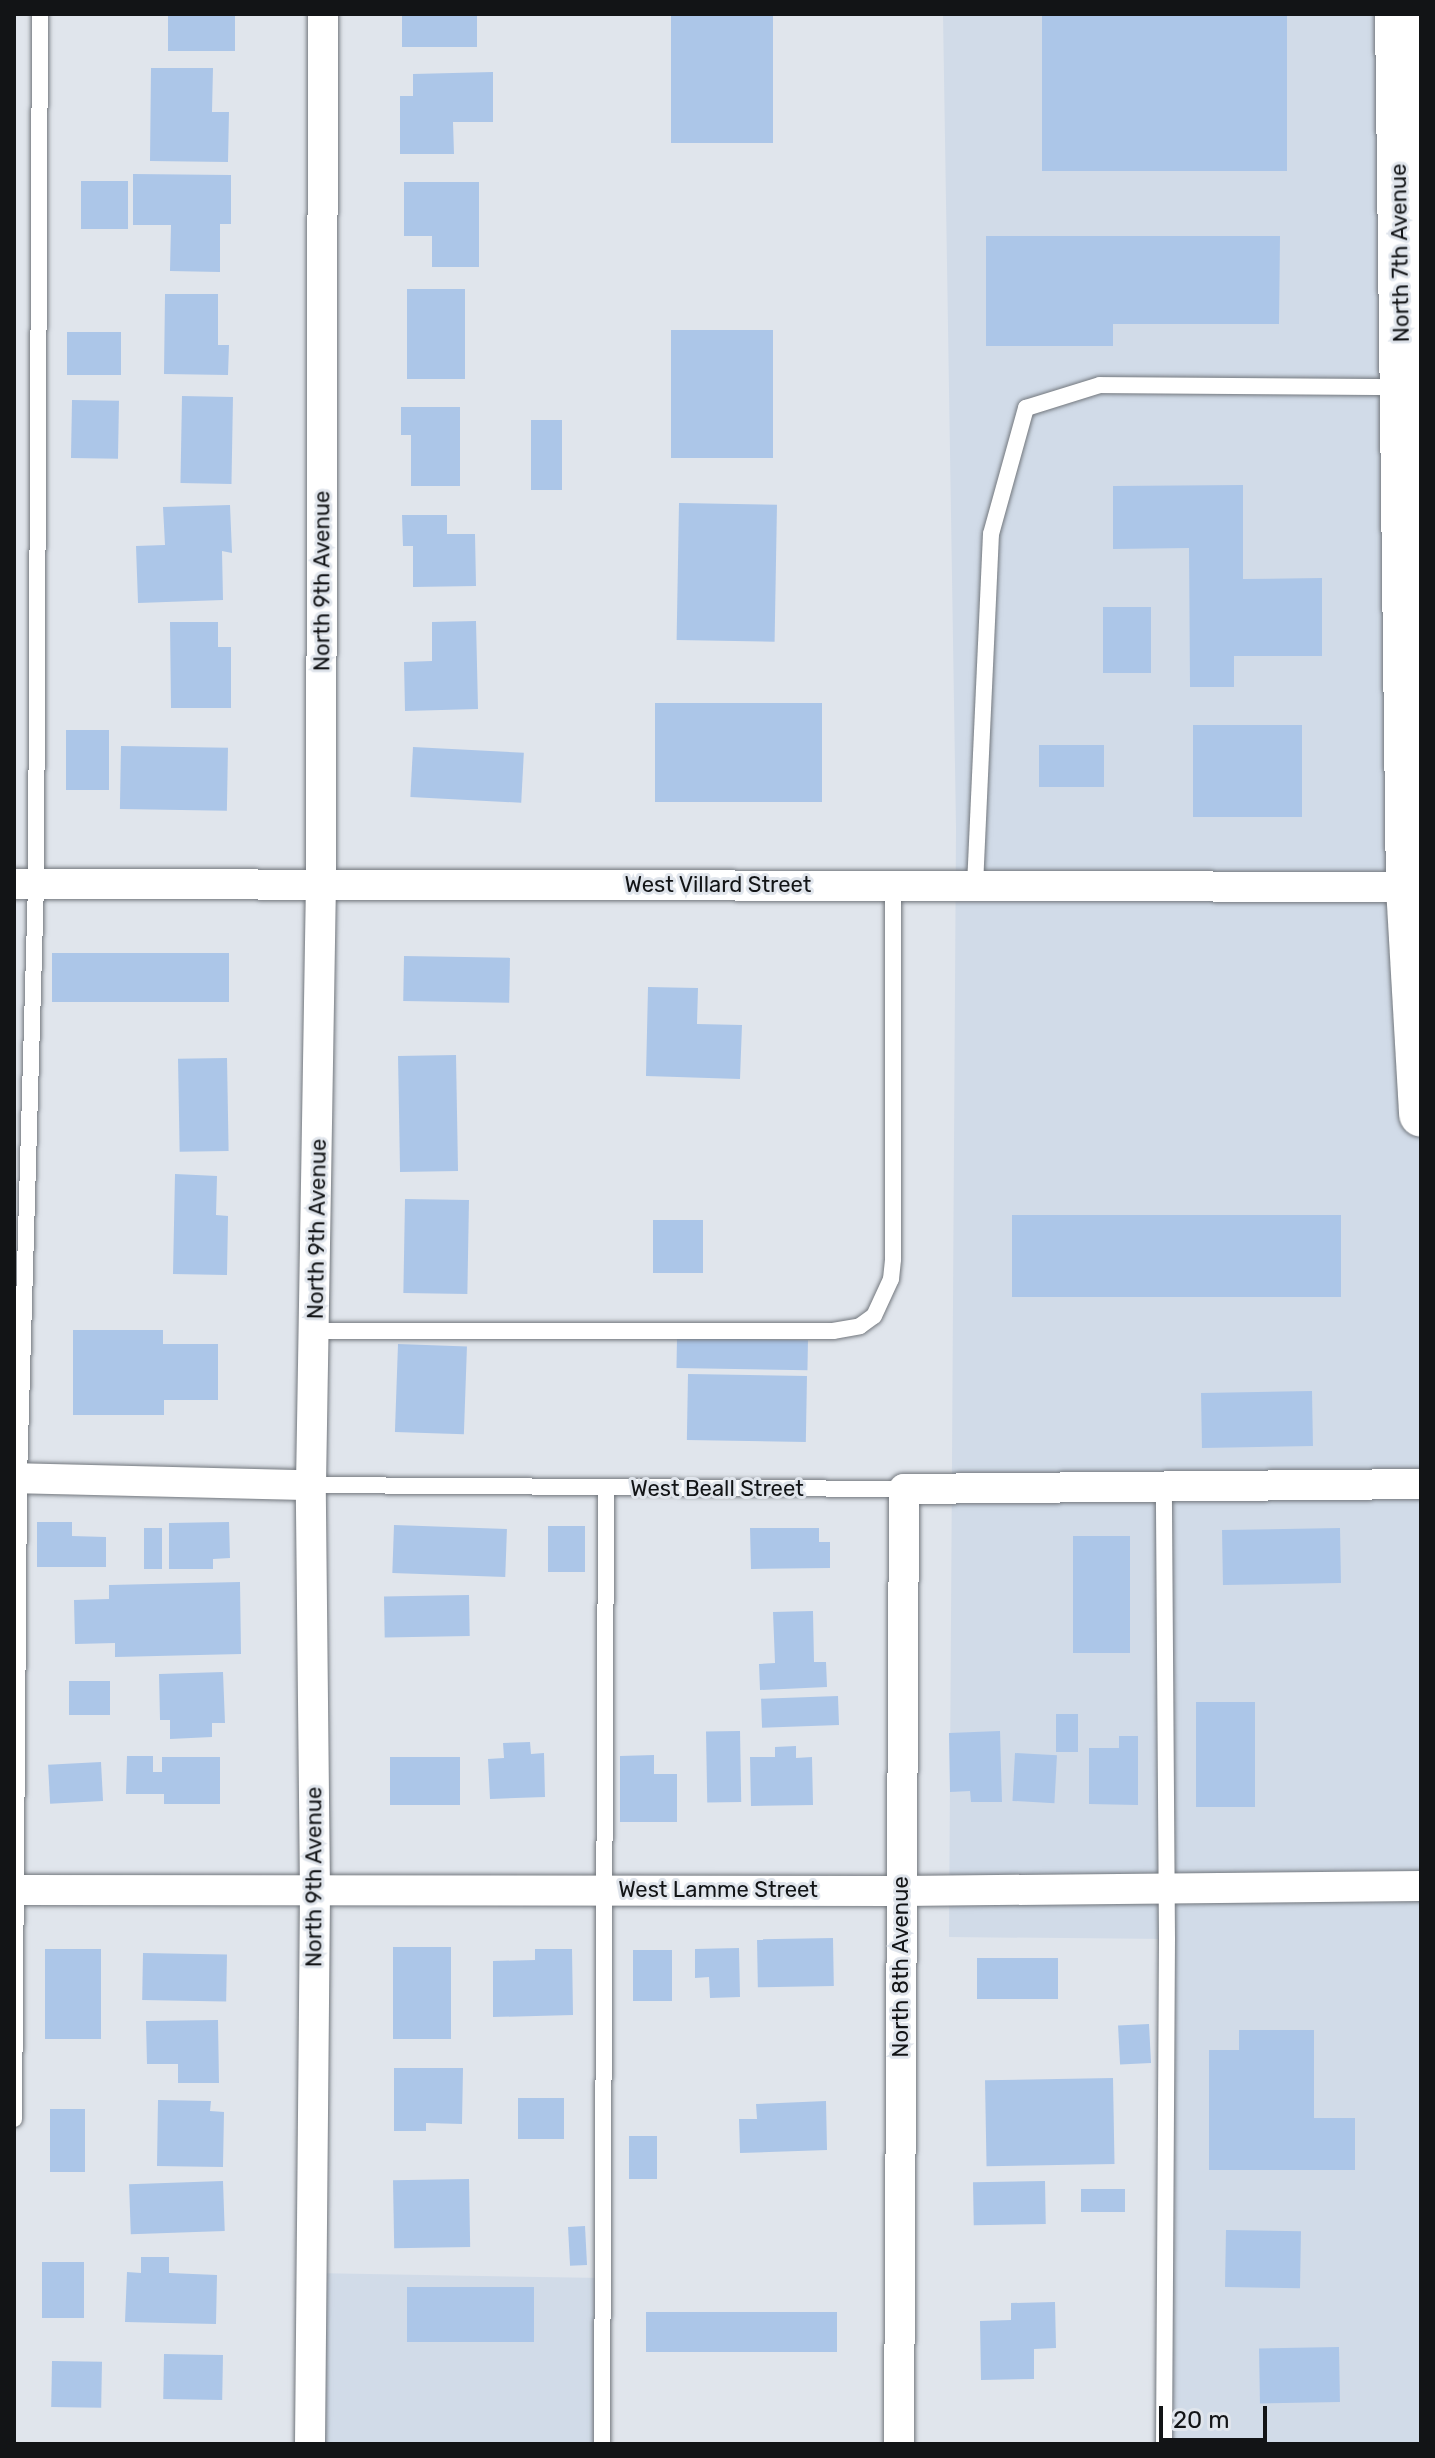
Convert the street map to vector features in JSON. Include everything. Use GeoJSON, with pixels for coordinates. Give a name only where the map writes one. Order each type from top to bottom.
{"type":"FeatureCollection","features":[{"type":"Feature","properties":{"kind":"main road","name":"North 7th Avenue"},"geometry":{"type":"LineString","coordinates":[[1397,14],[1402,387],[1421,1115]]}},
{"type":"Feature","properties":{"kind":"street","name":"North 9th Avenue"},"geometry":{"type":"LineString","coordinates":[[310,2444],[315,1892],[311,1485],[316,1331],[321,885],[323,14]]}},
{"type":"Feature","properties":{"kind":"street","name":"West Villard Street"},"geometry":{"type":"LineString","coordinates":[[25,884],[1414,887]]}},
{"type":"Feature","properties":{"kind":"street","name":"West Beall Street"},"geometry":{"type":"LineString","coordinates":[[17,1478],[311,1485]]}},
{"type":"Feature","properties":{"kind":"street","name":"West Beall Street"},"geometry":{"type":"LineString","coordinates":[[904,1489],[1421,1484]]}},
{"type":"Feature","properties":{"kind":"street","name":"North 8th Avenue"},"geometry":{"type":"LineString","coordinates":[[899,2444],[904,1489]]}},
{"type":"Feature","properties":{"kind":"street","name":"West Lamme Street"},"geometry":{"type":"LineString","coordinates":[[15,1890],[901,1891],[1421,1886]]}},
{"type":"Feature","properties":{"kind":"lane"},"geometry":{"type":"LineString","coordinates":[[14,2119],[17,1478],[40,14]]}},
{"type":"Feature","properties":{"kind":"lane"},"geometry":{"type":"LineString","coordinates":[[975,886],[991,534],[1026,408],[1100,385],[1402,387]]}},
{"type":"Feature","properties":{"kind":"lane"},"geometry":{"type":"LineString","coordinates":[[316,1331],[833,1331],[860,1326],[874,1316],[891,1279],[893,1259],[893,886]]}},
{"type":"Feature","properties":{"kind":"lane","name":"West Beall Street"},"geometry":{"type":"LineString","coordinates":[[311,1485],[904,1489]]}},
{"type":"Feature","properties":{"kind":"lane"},"geometry":{"type":"LineString","coordinates":[[1164,1486],[1167,1888],[1164,2444]]}},
{"type":"Feature","properties":{"kind":"lane"},"geometry":{"type":"LineString","coordinates":[[602,2444],[606,1489]]}},
{"type":"Feature","properties":{"kind":"shaded area"},"geometry":{"type":"Polygon","coordinates":[[[943,14],[1421,14],[1421,2444],[1164,2444],[1167,1939],[949,1937],[956,828],[943,14]]]}},
{"type":"Feature","properties":{"kind":"shaded area"},"geometry":{"type":"Polygon","coordinates":[[[312,2273],[603,2278],[600,2444],[309,2444],[312,2273]]]}},
{"type":"Feature","properties":{"kind":"building"},"geometry":{"type":"Polygon","coordinates":[[[168,14],[235,14],[235,51],[168,51],[168,14]]]}},
{"type":"Feature","properties":{"kind":"building"},"geometry":{"type":"Polygon","coordinates":[[[402,14],[477,14],[477,47],[402,47],[402,14]]]}},
{"type":"Feature","properties":{"kind":"building"},"geometry":{"type":"Polygon","coordinates":[[[671,14],[773,14],[773,143],[671,143],[671,14]]]}},
{"type":"Feature","properties":{"kind":"building"},"geometry":{"type":"Polygon","coordinates":[[[1042,14],[1287,14],[1287,171],[1042,171],[1042,14]]]}},
{"type":"Feature","properties":{"kind":"building"},"geometry":{"type":"Polygon","coordinates":[[[151,68],[213,68],[212,112],[229,112],[228,162],[150,161],[151,68]]]}},
{"type":"Feature","properties":{"kind":"building"},"geometry":{"type":"Polygon","coordinates":[[[493,72],[493,122],[453,122],[454,154],[400,154],[400,96],[413,96],[413,74],[493,72]]]}},
{"type":"Feature","properties":{"kind":"building"},"geometry":{"type":"Polygon","coordinates":[[[133,174],[231,175],[231,224],[220,224],[220,272],[170,271],[171,225],[133,225],[133,174]]]}},
{"type":"Feature","properties":{"kind":"building"},"geometry":{"type":"Polygon","coordinates":[[[81,181],[128,181],[128,229],[81,229],[81,181]]]}},
{"type":"Feature","properties":{"kind":"building"},"geometry":{"type":"Polygon","coordinates":[[[404,182],[479,182],[479,267],[432,267],[432,236],[404,236],[404,182]]]}},
{"type":"Feature","properties":{"kind":"building"},"geometry":{"type":"Polygon","coordinates":[[[986,236],[1280,236],[1279,324],[1113,324],[1113,346],[986,346],[986,236]]]}},
{"type":"Feature","properties":{"kind":"building"},"geometry":{"type":"Polygon","coordinates":[[[407,289],[465,289],[465,379],[407,379],[407,289]]]}},
{"type":"Feature","properties":{"kind":"building"},"geometry":{"type":"Polygon","coordinates":[[[165,294],[218,294],[218,345],[229,345],[228,375],[164,374],[165,294]]]}},
{"type":"Feature","properties":{"kind":"building"},"geometry":{"type":"Polygon","coordinates":[[[671,330],[773,330],[773,458],[671,458],[671,330]]]}},
{"type":"Feature","properties":{"kind":"building"},"geometry":{"type":"Polygon","coordinates":[[[67,332],[121,332],[121,375],[67,375],[67,332]]]}},
{"type":"Feature","properties":{"kind":"building"},"geometry":{"type":"Polygon","coordinates":[[[182,396],[233,397],[231,484],[180,483],[182,396]]]}},
{"type":"Feature","properties":{"kind":"building"},"geometry":{"type":"Polygon","coordinates":[[[72,400],[119,401],[118,459],[71,458],[72,400]]]}},
{"type":"Feature","properties":{"kind":"building"},"geometry":{"type":"Polygon","coordinates":[[[401,407],[460,407],[460,486],[411,486],[411,435],[401,435],[401,407]]]}},
{"type":"Feature","properties":{"kind":"building"},"geometry":{"type":"Polygon","coordinates":[[[531,420],[562,420],[562,490],[531,490],[531,420]]]}},
{"type":"Feature","properties":{"kind":"building"},"geometry":{"type":"Polygon","coordinates":[[[1243,485],[1243,579],[1322,578],[1322,656],[1234,656],[1234,687],[1190,687],[1189,548],[1113,549],[1113,486],[1243,485]]]}},
{"type":"Feature","properties":{"kind":"building"},"geometry":{"type":"Polygon","coordinates":[[[679,503],[777,505],[775,642],[677,640],[679,503]]]}},
{"type":"Feature","properties":{"kind":"building"},"geometry":{"type":"Polygon","coordinates":[[[230,505],[232,553],[222,551],[223,600],[138,603],[136,546],[165,545],[163,507],[230,505]]]}},
{"type":"Feature","properties":{"kind":"building"},"geometry":{"type":"Polygon","coordinates":[[[402,515],[447,515],[447,534],[475,534],[476,586],[413,587],[413,546],[403,546],[402,515]]]}},
{"type":"Feature","properties":{"kind":"building"},"geometry":{"type":"Polygon","coordinates":[[[1103,607],[1151,607],[1151,673],[1103,673],[1103,607]]]}},
{"type":"Feature","properties":{"kind":"building"},"geometry":{"type":"Polygon","coordinates":[[[476,621],[478,709],[405,711],[404,662],[432,661],[432,622],[476,621]]]}},
{"type":"Feature","properties":{"kind":"building"},"geometry":{"type":"Polygon","coordinates":[[[170,622],[218,622],[218,647],[231,647],[231,708],[171,708],[170,622]]]}},
{"type":"Feature","properties":{"kind":"building"},"geometry":{"type":"Polygon","coordinates":[[[655,703],[822,703],[822,802],[655,802],[655,703]]]}},
{"type":"Feature","properties":{"kind":"building"},"geometry":{"type":"Polygon","coordinates":[[[1193,725],[1302,725],[1302,817],[1193,817],[1193,725]]]}},
{"type":"Feature","properties":{"kind":"building"},"geometry":{"type":"Polygon","coordinates":[[[66,730],[109,730],[109,790],[66,790],[66,730]]]}},
{"type":"Feature","properties":{"kind":"building"},"geometry":{"type":"Polygon","coordinates":[[[1039,745],[1104,745],[1104,787],[1039,787],[1039,745]]]}},
{"type":"Feature","properties":{"kind":"building"},"geometry":{"type":"Polygon","coordinates":[[[121,746],[228,748],[227,811],[120,809],[121,746]]]}},
{"type":"Feature","properties":{"kind":"building"},"geometry":{"type":"Polygon","coordinates":[[[413,747],[524,753],[521,803],[410,797],[413,747]]]}},
{"type":"Feature","properties":{"kind":"building"},"geometry":{"type":"Polygon","coordinates":[[[52,953],[229,953],[229,1002],[52,1002],[52,953]]]}},
{"type":"Feature","properties":{"kind":"building"},"geometry":{"type":"Polygon","coordinates":[[[404,956],[510,958],[509,1003],[403,1001],[404,956]]]}},
{"type":"Feature","properties":{"kind":"building"},"geometry":{"type":"Polygon","coordinates":[[[648,987],[698,988],[697,1024],[742,1025],[740,1079],[646,1076],[648,987]]]}},
{"type":"Feature","properties":{"kind":"building"},"geometry":{"type":"Polygon","coordinates":[[[456,1055],[458,1171],[400,1172],[398,1056],[456,1055]]]}},
{"type":"Feature","properties":{"kind":"building"},"geometry":{"type":"Polygon","coordinates":[[[227,1058],[229,1151],[180,1152],[178,1059],[227,1058]]]}},
{"type":"Feature","properties":{"kind":"building"},"geometry":{"type":"Polygon","coordinates":[[[175,1174],[217,1176],[216,1215],[228,1216],[227,1275],[173,1274],[175,1174]]]}},
{"type":"Feature","properties":{"kind":"building"},"geometry":{"type":"Polygon","coordinates":[[[405,1199],[469,1200],[467,1294],[403,1293],[405,1199]]]}},
{"type":"Feature","properties":{"kind":"building"},"geometry":{"type":"Polygon","coordinates":[[[1012,1215],[1341,1215],[1341,1297],[1012,1297],[1012,1215]]]}},
{"type":"Feature","properties":{"kind":"building"},"geometry":{"type":"Polygon","coordinates":[[[653,1220],[703,1220],[703,1273],[653,1273],[653,1220]]]}},
{"type":"Feature","properties":{"kind":"building"},"geometry":{"type":"Polygon","coordinates":[[[73,1330],[163,1330],[163,1344],[218,1344],[218,1400],[164,1400],[164,1415],[73,1415],[73,1330]]]}},
{"type":"Feature","properties":{"kind":"building"},"geometry":{"type":"Polygon","coordinates":[[[677,1338],[808,1340],[807,1370],[676,1368],[677,1338]]]}},
{"type":"Feature","properties":{"kind":"building"},"geometry":{"type":"Polygon","coordinates":[[[398,1344],[467,1346],[464,1434],[395,1432],[398,1344]]]}},
{"type":"Feature","properties":{"kind":"building"},"geometry":{"type":"Polygon","coordinates":[[[688,1374],[807,1376],[806,1442],[687,1440],[688,1374]]]}},
{"type":"Feature","properties":{"kind":"building"},"geometry":{"type":"Polygon","coordinates":[[[1312,1391],[1313,1446],[1202,1448],[1201,1393],[1312,1391]]]}},
{"type":"Feature","properties":{"kind":"building"},"geometry":{"type":"Polygon","coordinates":[[[37,1522],[72,1522],[72,1536],[106,1537],[106,1567],[37,1567],[37,1522]]]}},
{"type":"Feature","properties":{"kind":"building"},"geometry":{"type":"Polygon","coordinates":[[[229,1522],[230,1558],[213,1559],[213,1569],[169,1569],[169,1523],[229,1522]]]}},
{"type":"Feature","properties":{"kind":"building"},"geometry":{"type":"Polygon","coordinates":[[[394,1525],[507,1529],[505,1577],[392,1573],[394,1525]]]}},
{"type":"Feature","properties":{"kind":"building"},"geometry":{"type":"Polygon","coordinates":[[[548,1526],[585,1526],[585,1572],[548,1572],[548,1526]]]}},
{"type":"Feature","properties":{"kind":"building"},"geometry":{"type":"Polygon","coordinates":[[[144,1528],[162,1528],[162,1569],[144,1569],[144,1528]]]}},
{"type":"Feature","properties":{"kind":"building"},"geometry":{"type":"Polygon","coordinates":[[[750,1528],[819,1528],[819,1542],[830,1542],[830,1568],[751,1569],[750,1528]]]}},
{"type":"Feature","properties":{"kind":"building"},"geometry":{"type":"Polygon","coordinates":[[[1340,1528],[1341,1583],[1223,1585],[1222,1530],[1340,1528]]]}},
{"type":"Feature","properties":{"kind":"building"},"geometry":{"type":"Polygon","coordinates":[[[1073,1536],[1130,1536],[1130,1653],[1073,1653],[1073,1536]]]}},
{"type":"Feature","properties":{"kind":"building"},"geometry":{"type":"Polygon","coordinates":[[[240,1582],[241,1654],[115,1657],[115,1643],[75,1644],[74,1600],[109,1599],[109,1585],[240,1582]]]}},
{"type":"Feature","properties":{"kind":"building"},"geometry":{"type":"Polygon","coordinates":[[[469,1595],[470,1636],[385,1637],[384,1596],[469,1595]]]}},
{"type":"Feature","properties":{"kind":"building"},"geometry":{"type":"Polygon","coordinates":[[[813,1611],[814,1662],[826,1662],[827,1687],[760,1690],[759,1664],[775,1663],[773,1612],[813,1611]]]}},
{"type":"Feature","properties":{"kind":"building"},"geometry":{"type":"Polygon","coordinates":[[[223,1672],[225,1723],[212,1723],[212,1737],[170,1739],[170,1720],[160,1720],[159,1674],[223,1672]]]}},
{"type":"Feature","properties":{"kind":"building"},"geometry":{"type":"Polygon","coordinates":[[[69,1681],[110,1681],[110,1715],[69,1715],[69,1681]]]}},
{"type":"Feature","properties":{"kind":"building"},"geometry":{"type":"Polygon","coordinates":[[[838,1696],[839,1725],[762,1728],[761,1699],[838,1696]]]}},
{"type":"Feature","properties":{"kind":"building"},"geometry":{"type":"Polygon","coordinates":[[[1196,1702],[1255,1702],[1255,1807],[1196,1807],[1196,1702]]]}},
{"type":"Feature","properties":{"kind":"building"},"geometry":{"type":"Polygon","coordinates":[[[1056,1714],[1078,1714],[1078,1752],[1056,1752],[1056,1714]]]}},
{"type":"Feature","properties":{"kind":"building"},"geometry":{"type":"Polygon","coordinates":[[[740,1731],[741,1802],[707,1803],[706,1732],[740,1731]]]}},
{"type":"Feature","properties":{"kind":"building"},"geometry":{"type":"Polygon","coordinates":[[[1000,1731],[1002,1802],[971,1802],[970,1791],[950,1792],[949,1733],[1000,1731]]]}},
{"type":"Feature","properties":{"kind":"building"},"geometry":{"type":"Polygon","coordinates":[[[1119,1736],[1138,1736],[1138,1805],[1089,1804],[1089,1748],[1119,1748],[1119,1736]]]}},
{"type":"Feature","properties":{"kind":"building"},"geometry":{"type":"Polygon","coordinates":[[[530,1742],[531,1754],[544,1753],[545,1797],[490,1799],[488,1759],[504,1758],[503,1743],[530,1742]]]}},
{"type":"Feature","properties":{"kind":"building"},"geometry":{"type":"Polygon","coordinates":[[[796,1746],[796,1758],[812,1757],[813,1805],[751,1806],[750,1757],[775,1757],[775,1747],[796,1746]]]}},
{"type":"Feature","properties":{"kind":"building"},"geometry":{"type":"Polygon","coordinates":[[[1015,1753],[1057,1755],[1054,1803],[1012,1801],[1015,1753]]]}},
{"type":"Feature","properties":{"kind":"building"},"geometry":{"type":"Polygon","coordinates":[[[654,1755],[654,1774],[677,1774],[677,1822],[620,1822],[620,1756],[654,1755]]]}},
{"type":"Feature","properties":{"kind":"building"},"geometry":{"type":"Polygon","coordinates":[[[127,1756],[153,1756],[153,1772],[162,1772],[162,1757],[220,1757],[220,1804],[164,1804],[164,1794],[126,1794],[127,1756]]]}},
{"type":"Feature","properties":{"kind":"building"},"geometry":{"type":"Polygon","coordinates":[[[390,1757],[460,1757],[460,1805],[390,1805],[390,1757]]]}},
{"type":"Feature","properties":{"kind":"building"},"geometry":{"type":"Polygon","coordinates":[[[101,1762],[103,1801],[50,1804],[48,1765],[101,1762]]]}},
{"type":"Feature","properties":{"kind":"building"},"geometry":{"type":"Polygon","coordinates":[[[833,1938],[834,1986],[758,1987],[757,1939],[833,1938]]]}},
{"type":"Feature","properties":{"kind":"building"},"geometry":{"type":"Polygon","coordinates":[[[393,1947],[451,1947],[451,2039],[393,2039],[393,1947]]]}},
{"type":"Feature","properties":{"kind":"building"},"geometry":{"type":"Polygon","coordinates":[[[739,1948],[740,1997],[710,1998],[709,1977],[695,1978],[695,1949],[739,1948]]]}},
{"type":"Feature","properties":{"kind":"building"},"geometry":{"type":"Polygon","coordinates":[[[45,1949],[101,1949],[101,2039],[45,2039],[45,1949]]]}},
{"type":"Feature","properties":{"kind":"building"},"geometry":{"type":"Polygon","coordinates":[[[535,1949],[572,1949],[573,2015],[493,2017],[493,1961],[535,1960],[535,1949]]]}},
{"type":"Feature","properties":{"kind":"building"},"geometry":{"type":"Polygon","coordinates":[[[633,1950],[672,1950],[672,2001],[633,2001],[633,1950]]]}},
{"type":"Feature","properties":{"kind":"building"},"geometry":{"type":"Polygon","coordinates":[[[143,1953],[227,1954],[226,2001],[142,2000],[143,1953]]]}},
{"type":"Feature","properties":{"kind":"building"},"geometry":{"type":"Polygon","coordinates":[[[977,1958],[1058,1958],[1058,1999],[977,1999],[977,1958]]]}},
{"type":"Feature","properties":{"kind":"building"},"geometry":{"type":"Polygon","coordinates":[[[218,2020],[219,2083],[178,2083],[178,2064],[147,2064],[146,2021],[218,2020]]]}},
{"type":"Feature","properties":{"kind":"building"},"geometry":{"type":"Polygon","coordinates":[[[1149,2024],[1151,2063],[1120,2065],[1118,2026],[1149,2024]]]}},
{"type":"Feature","properties":{"kind":"building"},"geometry":{"type":"Polygon","coordinates":[[[1239,2030],[1314,2030],[1314,2118],[1355,2118],[1355,2170],[1209,2170],[1209,2050],[1239,2050],[1239,2030]]]}},
{"type":"Feature","properties":{"kind":"building"},"geometry":{"type":"Polygon","coordinates":[[[394,2068],[463,2068],[462,2124],[426,2123],[426,2131],[394,2131],[394,2068]]]}},
{"type":"Feature","properties":{"kind":"building"},"geometry":{"type":"Polygon","coordinates":[[[1113,2078],[1115,2164],[987,2166],[985,2080],[1113,2078]]]}},
{"type":"Feature","properties":{"kind":"building"},"geometry":{"type":"Polygon","coordinates":[[[518,2098],[564,2098],[564,2139],[518,2139],[518,2098]]]}},
{"type":"Feature","properties":{"kind":"building"},"geometry":{"type":"Polygon","coordinates":[[[158,2100],[211,2101],[210,2111],[224,2112],[223,2167],[157,2166],[158,2100]]]}},
{"type":"Feature","properties":{"kind":"building"},"geometry":{"type":"Polygon","coordinates":[[[826,2101],[827,2150],[740,2153],[739,2119],[757,2119],[756,2104],[826,2101]]]}},
{"type":"Feature","properties":{"kind":"building"},"geometry":{"type":"Polygon","coordinates":[[[50,2109],[85,2109],[85,2172],[50,2172],[50,2109]]]}},
{"type":"Feature","properties":{"kind":"building"},"geometry":{"type":"Polygon","coordinates":[[[629,2136],[657,2136],[657,2179],[629,2179],[629,2136]]]}},
{"type":"Feature","properties":{"kind":"building"},"geometry":{"type":"Polygon","coordinates":[[[469,2179],[470,2247],[394,2248],[393,2180],[469,2179]]]}},
{"type":"Feature","properties":{"kind":"building"},"geometry":{"type":"Polygon","coordinates":[[[223,2181],[225,2231],[131,2234],[129,2184],[223,2181]]]}},
{"type":"Feature","properties":{"kind":"building"},"geometry":{"type":"Polygon","coordinates":[[[1045,2181],[1046,2224],[974,2225],[973,2182],[1045,2181]]]}},
{"type":"Feature","properties":{"kind":"building"},"geometry":{"type":"Polygon","coordinates":[[[1081,2189],[1125,2189],[1125,2212],[1081,2212],[1081,2189]]]}},
{"type":"Feature","properties":{"kind":"building"},"geometry":{"type":"Polygon","coordinates":[[[585,2226],[587,2265],[570,2266],[568,2227],[585,2226]]]}},
{"type":"Feature","properties":{"kind":"building"},"geometry":{"type":"Polygon","coordinates":[[[1226,2230],[1301,2231],[1300,2288],[1225,2287],[1226,2230]]]}},
{"type":"Feature","properties":{"kind":"building"},"geometry":{"type":"Polygon","coordinates":[[[141,2257],[169,2257],[169,2273],[217,2275],[216,2324],[125,2322],[127,2272],[141,2273],[141,2257]]]}},
{"type":"Feature","properties":{"kind":"building"},"geometry":{"type":"Polygon","coordinates":[[[42,2262],[84,2262],[84,2318],[42,2318],[42,2262]]]}},
{"type":"Feature","properties":{"kind":"building"},"geometry":{"type":"Polygon","coordinates":[[[407,2287],[534,2287],[534,2342],[407,2342],[407,2287]]]}},
{"type":"Feature","properties":{"kind":"building"},"geometry":{"type":"Polygon","coordinates":[[[1055,2302],[1056,2348],[1034,2349],[1034,2379],[981,2380],[980,2321],[1011,2320],[1011,2303],[1055,2302]]]}},
{"type":"Feature","properties":{"kind":"building"},"geometry":{"type":"Polygon","coordinates":[[[646,2312],[837,2312],[837,2352],[646,2352],[646,2312]]]}},
{"type":"Feature","properties":{"kind":"building"},"geometry":{"type":"Polygon","coordinates":[[[1339,2347],[1340,2402],[1260,2403],[1259,2348],[1339,2347]]]}},
{"type":"Feature","properties":{"kind":"building"},"geometry":{"type":"Polygon","coordinates":[[[164,2354],[223,2355],[222,2400],[163,2399],[164,2354]]]}},
{"type":"Feature","properties":{"kind":"building"},"geometry":{"type":"Polygon","coordinates":[[[52,2361],[102,2362],[101,2408],[51,2407],[52,2361]]]}}]}
